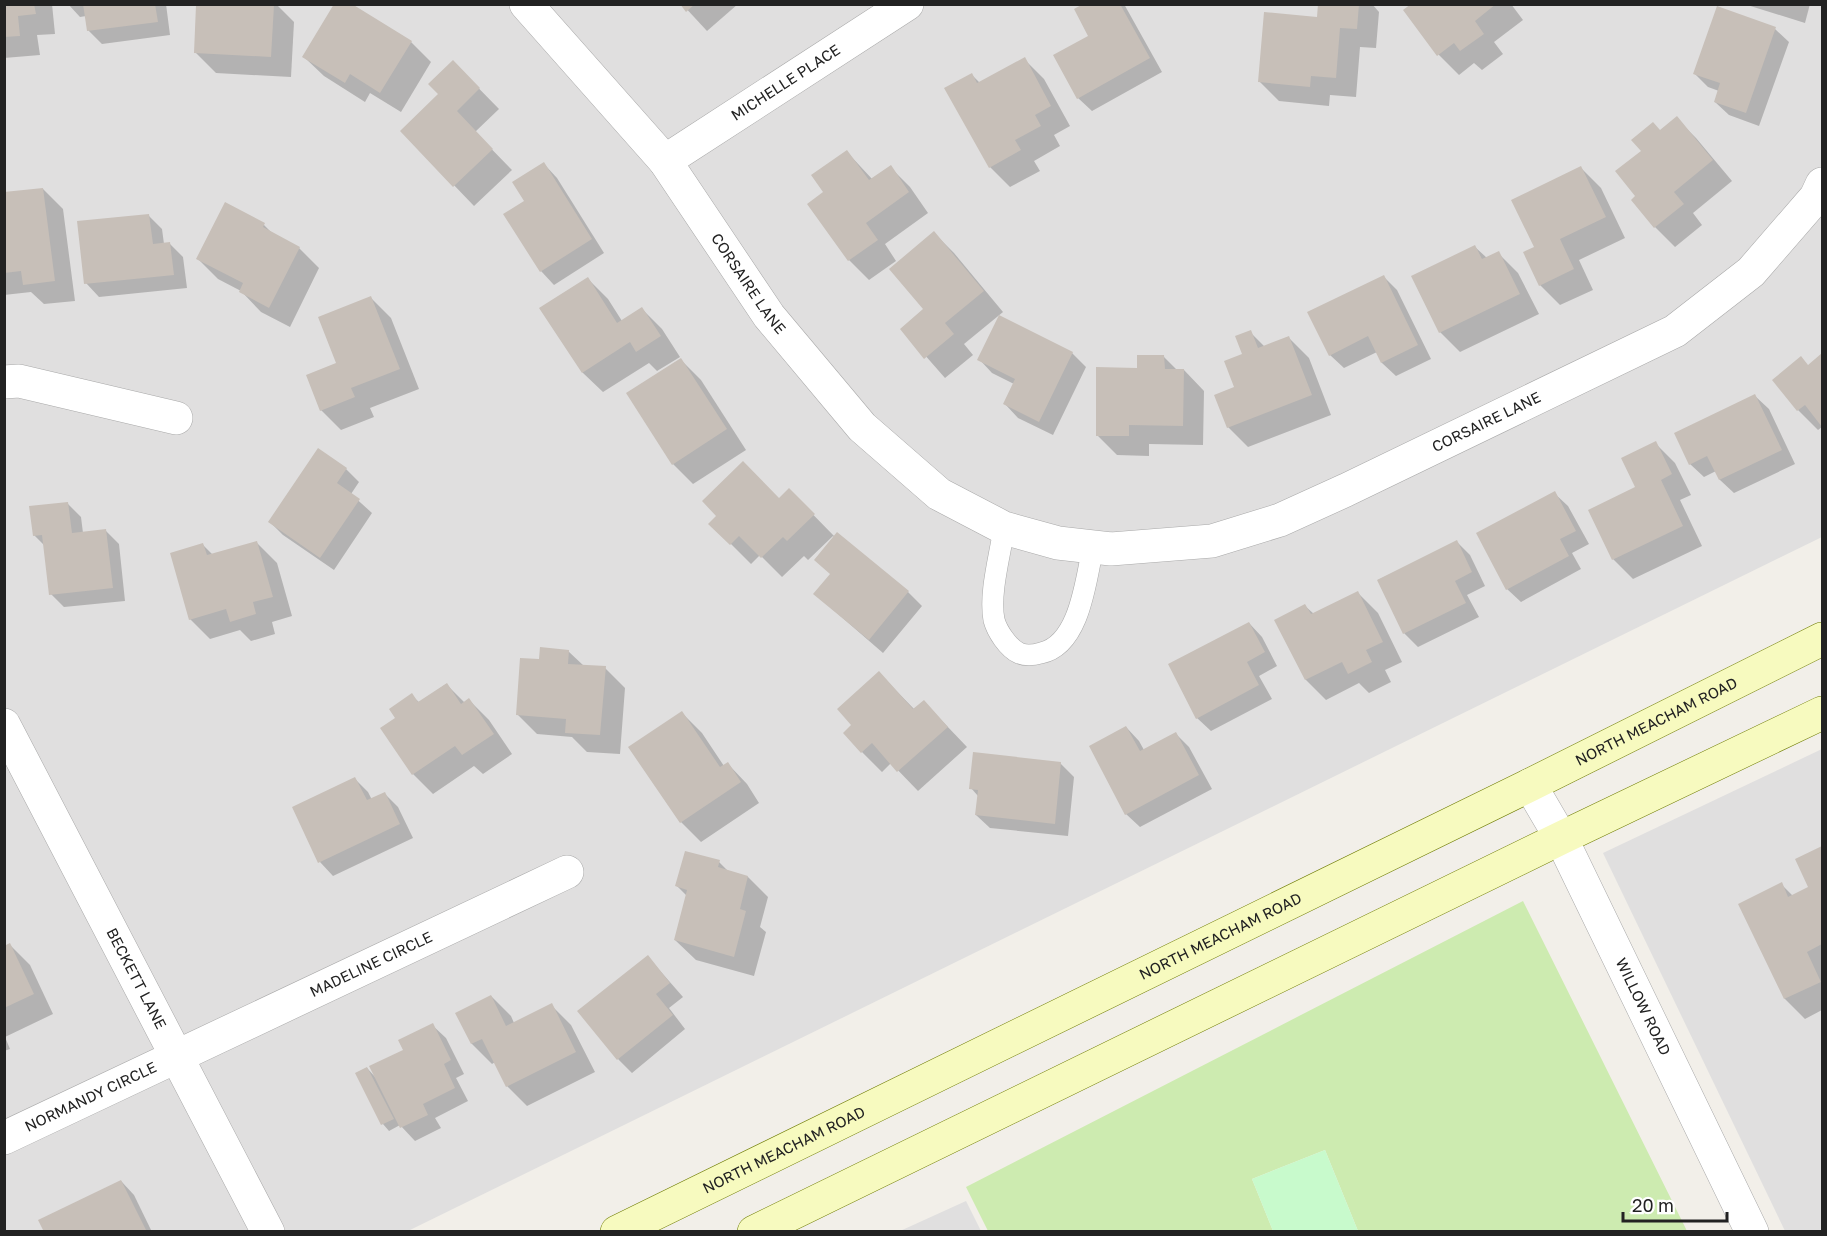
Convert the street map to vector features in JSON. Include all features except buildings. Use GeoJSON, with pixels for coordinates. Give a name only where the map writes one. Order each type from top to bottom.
{"type":"FeatureCollection","features":[{"type":"Feature","properties":{"kind":"main road","name":"NORTH MEACHAM ROAD"},"geometry":{"type":"LineString","coordinates":[[617,1232],[1530,785],[1822,639]]}},
{"type":"Feature","properties":{"kind":"main road"},"geometry":{"type":"LineString","coordinates":[[754,1232],[1822,713]]}},
{"type":"Feature","properties":{"kind":"street","name":"CORSAIRE LANE"},"geometry":{"type":"LineString","coordinates":[[526,4],[665,160],[769,316],[862,427],[939,494],[1004,528],[1058,543],[1111,549],[1212,541],[1280,519],[1346,490],[1675,332],[1751,272],[1816,197],[1822,184]]}},
{"type":"Feature","properties":{"kind":"street","name":"MICHELLE PLACE"},"geometry":{"type":"LineString","coordinates":[[665,160],[907,4]]}},
{"type":"Feature","properties":{"kind":"street"},"geometry":{"type":"LineString","coordinates":[[4,382],[19,381],[176,418]]}},
{"type":"Feature","properties":{"kind":"street","name":"BECKETT LANE"},"geometry":{"type":"LineString","coordinates":[[4,725],[268,1232]]}},
{"type":"Feature","properties":{"kind":"street","name":"WILLOW ROAD"},"geometry":{"type":"LineString","coordinates":[[1530,785],[1561,838],[1752,1232]]}},
{"type":"Feature","properties":{"kind":"street","name":"MADELINE CIRCLE"},"geometry":{"type":"LineString","coordinates":[[178,1058],[567,872]]}},
{"type":"Feature","properties":{"kind":"street","name":"NORMANDY CIRCLE"},"geometry":{"type":"LineString","coordinates":[[4,1138],[178,1058]]}},
{"type":"Feature","properties":{"kind":"lane"},"geometry":{"type":"LineString","coordinates":[[1004,528],[993,605],[995,622],[1002,636],[1018,652],[1031,655],[1045,652],[1059,645],[1068,635],[1077,616],[1093,547]]}},
{"type":"Feature","properties":{"kind":"shaded area"},"geometry":{"type":"Polygon","coordinates":[[[5,5],[1822,5],[1822,537],[408,1231],[5,1232],[5,5]]]}},
{"type":"Feature","properties":{"kind":"shaded area"},"geometry":{"type":"Polygon","coordinates":[[[1822,749],[1822,1231],[1785,1231],[1603,853],[1822,749]]]}},
{"type":"Feature","properties":{"kind":"shaded area"},"geometry":{"type":"Polygon","coordinates":[[[966,1201],[981,1231],[900,1231],[966,1201]]]}},
{"type":"Feature","properties":{"kind":"green space"},"geometry":{"type":"Polygon","coordinates":[[[1523,901],[1687,1231],[1358,1231],[1325,1150],[1252,1179],[1273,1231],[988,1231],[966,1187],[1523,901]]]}},
{"type":"Feature","properties":{"kind":"green space"},"geometry":{"type":"Polygon","coordinates":[[[1325,1150],[1358,1231],[1273,1231],[1252,1179],[1325,1150]]]}}]}
